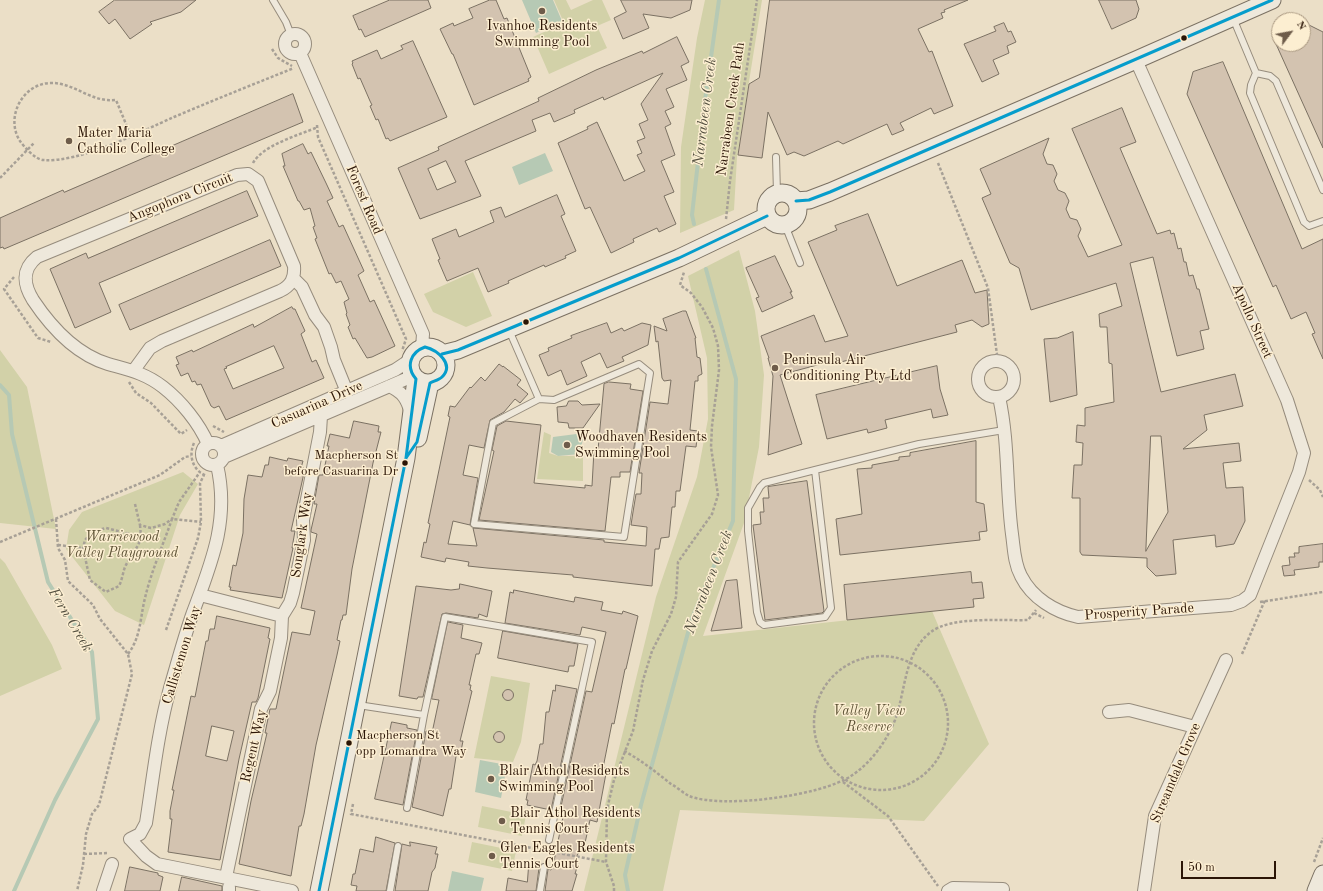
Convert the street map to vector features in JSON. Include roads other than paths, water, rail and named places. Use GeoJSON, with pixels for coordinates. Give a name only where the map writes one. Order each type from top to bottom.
{"type":"FeatureCollection","features":[{"type":"Feature","properties":{"kind":"street"},"geometry":{"type":"LineString","coordinates":[[796,201],[809,200],[830,192],[1272,0]]}},
{"type":"Feature","properties":{"kind":"street","name":"Forest Road"},"geometry":{"type":"LineString","coordinates":[[291,35],[295,34],[303,38],[305,46],[300,53],[423,334],[416,367]]}},
{"type":"Feature","properties":{"kind":"street","name":"Apollo Street"},"geometry":{"type":"LineString","coordinates":[[1136,60],[1287,400],[1304,453],[1299,472],[1253,588]]}},
{"type":"Feature","properties":{"kind":"street","name":"Angophora Circuit"},"geometry":{"type":"LineString","coordinates":[[208,444],[188,412],[164,387],[134,370],[106,364],[82,351],[60,336],[45,318],[29,294],[24,281],[27,269],[38,258],[237,174],[247,174],[258,181],[262,189],[294,266],[295,274],[293,278]]}},
{"type":"Feature","properties":{"kind":"street"},"geometry":{"type":"LineString","coordinates":[[777,193],[788,194],[796,201],[798,206],[797,216],[790,224],[774,224],[767,216],[766,205],[772,196],[777,193]]}},
{"type":"Feature","properties":{"kind":"street"},"geometry":{"type":"LineString","coordinates":[[442,354],[458,350],[679,258],[767,216]]}},
{"type":"Feature","properties":{"kind":"street"},"geometry":{"type":"LineString","coordinates":[[134,370],[144,354],[156,345],[280,291],[290,285],[293,278],[302,287],[315,315],[324,328],[334,360],[347,392]]}},
{"type":"Feature","properties":{"kind":"street"},"geometry":{"type":"LineString","coordinates":[[320,891],[406,458],[416,367],[432,348],[442,354],[446,364],[443,374],[435,382],[416,367]]}},
{"type":"Feature","properties":{"kind":"street"},"geometry":{"type":"LineString","coordinates":[[998,362],[1008,366],[1014,376],[1014,382],[1009,392],[999,397],[988,395],[984,392],[979,382],[979,376],[988,363],[998,362]]}},
{"type":"Feature","properties":{"kind":"street"},"geometry":{"type":"LineString","coordinates":[[406,458],[417,442],[416,367]]}},
{"type":"Feature","properties":{"kind":"street","name":"Casuarina Drive"},"geometry":{"type":"LineString","coordinates":[[221,456],[321,416],[389,386],[416,367]]}},
{"type":"Feature","properties":{"kind":"street","name":"Casuarina Drive"},"geometry":{"type":"LineString","coordinates":[[221,456],[347,392],[395,370],[416,367]]}},
{"type":"Feature","properties":{"kind":"street"},"geometry":{"type":"LineString","coordinates":[[389,386],[402,394],[407,401],[411,414]]}},
{"type":"Feature","properties":{"kind":"street","name":"Prosperity Parade"},"geometry":{"type":"LineString","coordinates":[[999,397],[1004,430],[1011,524],[1016,560],[1020,575],[1029,588],[1041,599],[1062,614],[1078,617],[1231,605],[1242,601],[1250,595],[1253,588]]}},
{"type":"Feature","properties":{"kind":"street","name":"Songlark Way"},"geometry":{"type":"LineString","coordinates":[[282,616],[290,603],[293,593],[304,540],[303,520],[320,432],[321,416]]}},
{"type":"Feature","properties":{"kind":"street"},"geometry":{"type":"LineString","coordinates":[[215,443],[221,456],[210,465],[204,460],[203,449],[208,444],[215,443]]}},
{"type":"Feature","properties":{"kind":"street","name":"Callistemon Way"},"geometry":{"type":"LineString","coordinates":[[221,456],[223,507],[220,531],[192,616],[170,690],[159,742],[146,823],[140,834],[130,839],[146,856],[157,864],[228,885]]}},
{"type":"Feature","properties":{"kind":"street"},"geometry":{"type":"LineString","coordinates":[[200,595],[282,616]]}},
{"type":"Feature","properties":{"kind":"street","name":"Regent Way"},"geometry":{"type":"LineString","coordinates":[[228,885],[261,710],[270,691],[281,638],[282,616]]}},
{"type":"Feature","properties":{"kind":"street","name":"Streamdale Grove"},"geometry":{"type":"LineString","coordinates":[[1144,891],[1155,816],[1226,660]]}},
{"type":"Feature","properties":{"kind":"street"},"geometry":{"type":"LineString","coordinates":[[1109,712],[1129,710],[1195,727]]}},
{"type":"Feature","properties":{"kind":"street"},"geometry":{"type":"LineString","coordinates":[[103,891],[112,864]]}},
{"type":"Feature","properties":{"kind":"street"},"geometry":{"type":"LineString","coordinates":[[1316,891],[1323,874]]}},
{"type":"Feature","properties":{"kind":"street"},"geometry":{"type":"LineString","coordinates":[[228,885],[292,891]]}},
{"type":"Feature","properties":{"kind":"street"},"geometry":{"type":"LineString","coordinates":[[948,891],[953,888],[1003,889]]}},
{"type":"Feature","properties":{"kind":"lane"},"geometry":{"type":"LineString","coordinates":[[273,0],[286,22],[291,35]]}},
{"type":"Feature","properties":{"kind":"lane"},"geometry":{"type":"LineString","coordinates":[[1233,16],[1256,73],[1251,85],[1250,93],[1304,222],[1309,226],[1323,221]]}},
{"type":"Feature","properties":{"kind":"lane"},"geometry":{"type":"LineString","coordinates":[[1256,73],[1270,76],[1276,81],[1323,190]]}},
{"type":"Feature","properties":{"kind":"lane"},"geometry":{"type":"LineString","coordinates":[[776,157],[777,193]]}},
{"type":"Feature","properties":{"kind":"lane"},"geometry":{"type":"LineString","coordinates":[[785,225],[800,263]]}},
{"type":"Feature","properties":{"kind":"lane"},"geometry":{"type":"LineString","coordinates":[[508,329],[540,399]]}},
{"type":"Feature","properties":{"kind":"lane"},"geometry":{"type":"LineString","coordinates":[[639,364],[650,373],[624,538],[474,524],[493,423],[540,399],[554,400],[639,364]]}},
{"type":"Feature","properties":{"kind":"lane"},"geometry":{"type":"LineString","coordinates":[[815,470],[831,608],[825,617],[764,625],[760,622],[758,612],[748,532],[748,508],[760,487],[764,483],[815,470],[919,444],[1004,430]]}},
{"type":"Feature","properties":{"kind":"lane"},"geometry":{"type":"LineString","coordinates":[[407,808],[424,715],[445,617],[592,642],[549,840]]}},
{"type":"Feature","properties":{"kind":"lane"},"geometry":{"type":"LineString","coordinates":[[356,705],[424,715]]}},
{"type":"Feature","properties":{"kind":"lane"},"geometry":{"type":"LineString","coordinates":[[390,891],[398,846]]}},
{"type":"Feature","properties":{"kind":"lane"},"geometry":{"type":"LineString","coordinates":[[540,891],[544,867]]}},
{"type":"Feature","properties":{"kind":"waterway","name":"Narrabeen Creek"},"geometry":{"type":"LineString","coordinates":[[694,224],[692,215],[705,100],[719,0]]}},
{"type":"Feature","properties":{"kind":"waterway","name":"Narrabeen Creek"},"geometry":{"type":"LineString","coordinates":[[628,891],[625,875],[641,805],[692,618],[733,521],[736,379],[706,269]]}},
{"type":"Feature","properties":{"kind":"waterway","name":"Fern Creek"},"geometry":{"type":"LineString","coordinates":[[0,385],[9,395],[12,434],[48,582],[92,652],[98,719],[55,800],[14,891]]}},
{"type":"Feature","properties":{"kind":"place","name":"Ivanhoe Residents Swimming Pool"},"geometry":{"type":"Point","coordinates":[542,11]}},
{"type":"Feature","properties":{"kind":"place","name":"Mater Maria Catholic College"},"geometry":{"type":"Point","coordinates":[69,141]}},
{"type":"Feature","properties":{"kind":"place","name":"Peninsula Air Conditioning Pty Ltd"},"geometry":{"type":"Point","coordinates":[775,368]}},
{"type":"Feature","properties":{"kind":"place","name":"Woodhaven Residents Swimming Pool"},"geometry":{"type":"Point","coordinates":[567,445]}},
{"type":"Feature","properties":{"kind":"place","name":"Macpherson St before Casuarina Dr"},"geometry":{"type":"Point","coordinates":[405,463]}},
{"type":"Feature","properties":{"kind":"place","name":"Macpherson St opp Lomandra Way"},"geometry":{"type":"Point","coordinates":[349,743]}},
{"type":"Feature","properties":{"kind":"place","name":"Blair Athol Residents Swimming Pool"},"geometry":{"type":"Point","coordinates":[491,779]}},
{"type":"Feature","properties":{"kind":"place","name":"Blair Athol Residents Tennis Court"},"geometry":{"type":"Point","coordinates":[502,821]}},
{"type":"Feature","properties":{"kind":"place","name":"Glen Eagles Residents Tennis Court"},"geometry":{"type":"Point","coordinates":[492,856]}},
{"type":"Feature","properties":{"kind":"park label","name":"Warriewood Valley Playground"},"geometry":{"type":"Point","coordinates":[122,546]}},
{"type":"Feature","properties":{"kind":"park label","name":"Valley View Reserve"},"geometry":{"type":"Point","coordinates":[869,720]}}]}
